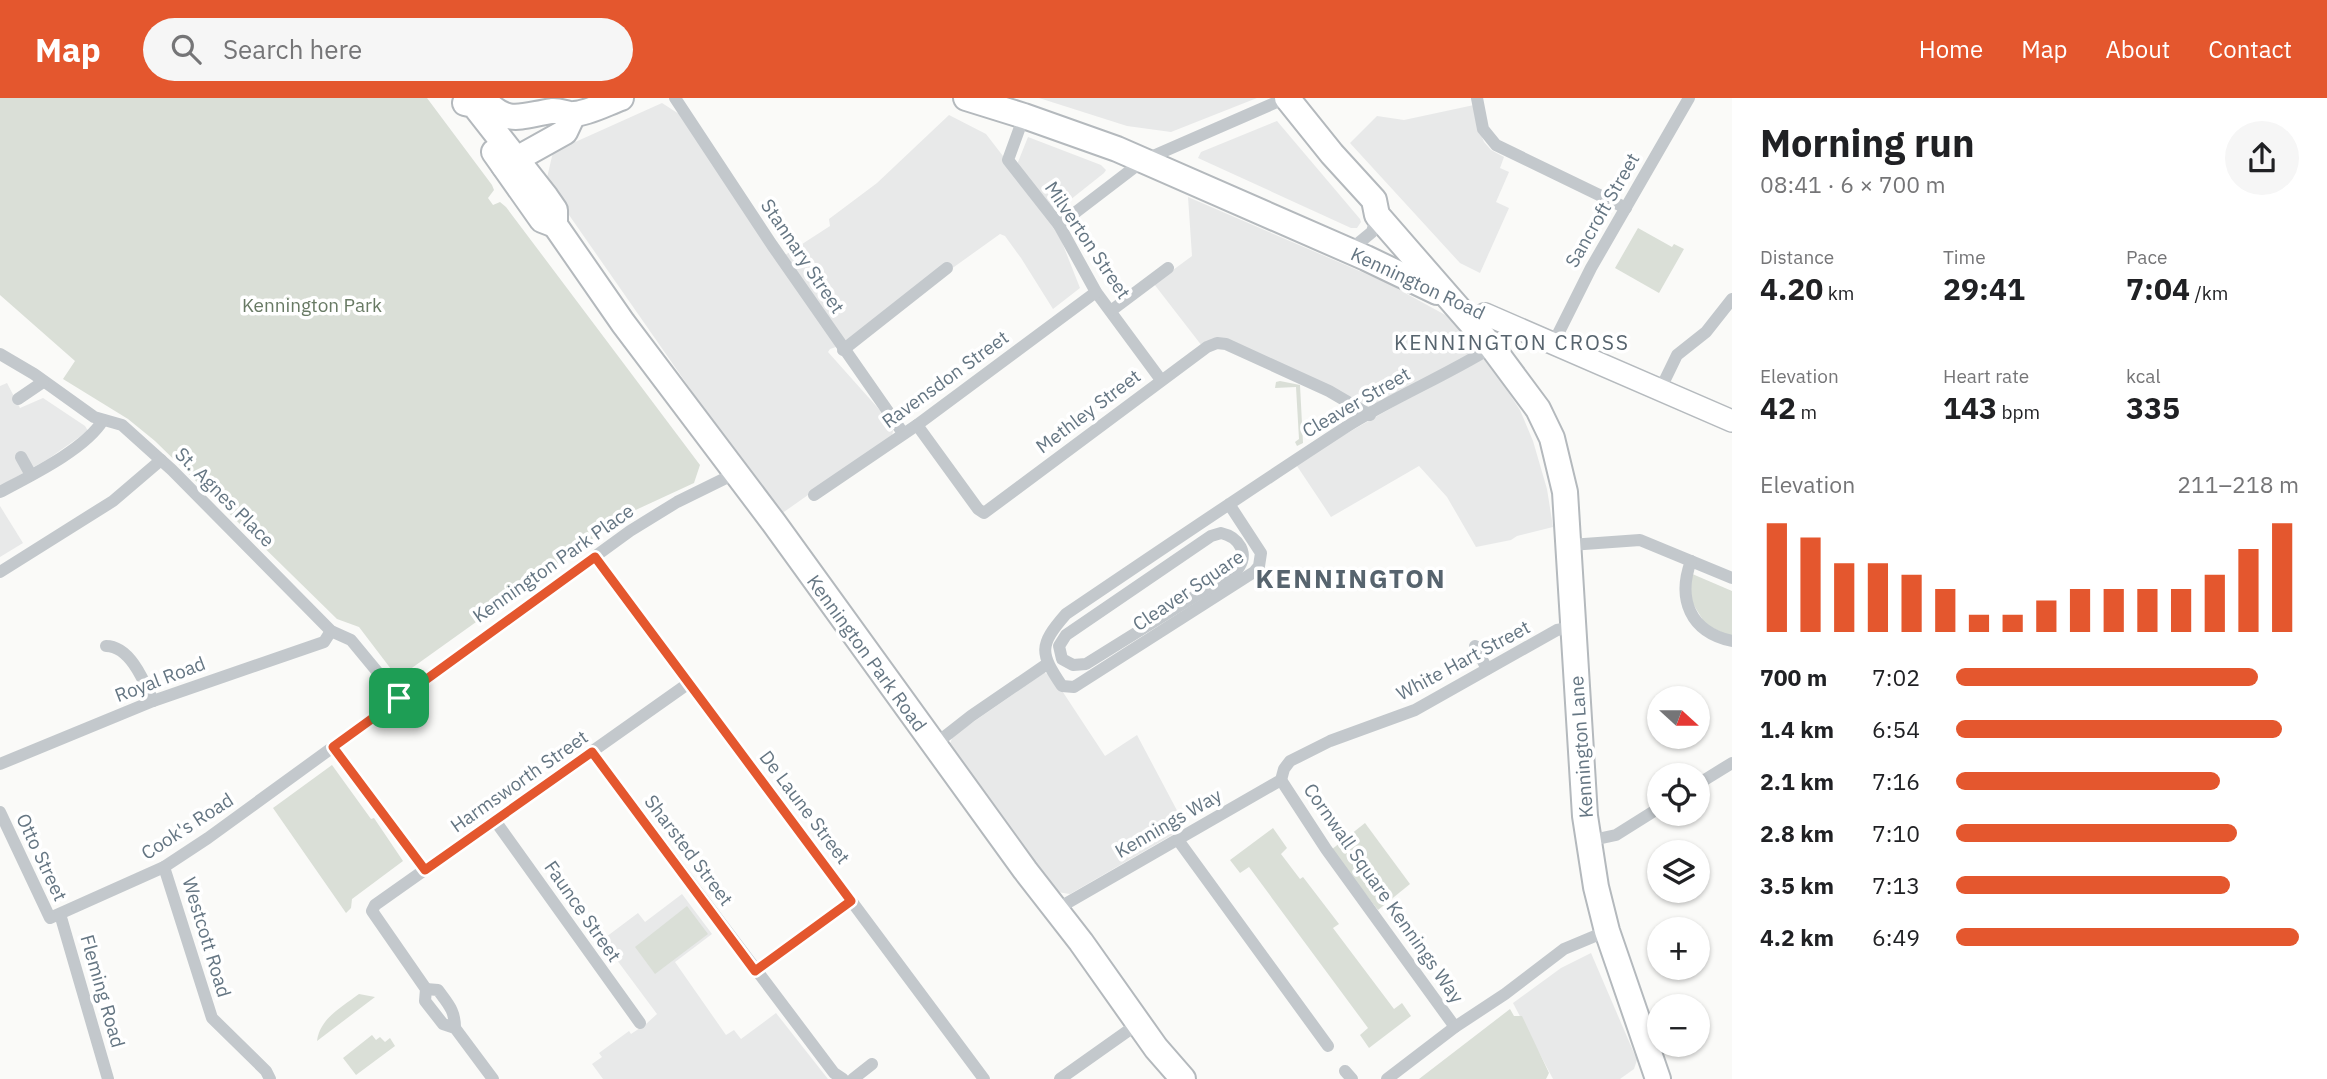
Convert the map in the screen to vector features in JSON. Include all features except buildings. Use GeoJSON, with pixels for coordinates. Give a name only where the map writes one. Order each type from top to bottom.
{"type":"FeatureCollection","features":[{"type":"Feature","properties":{"kind":"highway"},"geometry":{"type":"LineString","coordinates":[[470,100],[511,118],[524,118],[556,110],[573,115],[621,98]]}},
{"type":"Feature","properties":{"kind":"highway","name":"Kennington Road"},"geometry":{"type":"LineString","coordinates":[[968,98],[1144,160],[1485,314]]}},
{"type":"Feature","properties":{"kind":"highway","name":"Kennington Lane"},"geometry":{"type":"LineString","coordinates":[[1287,98],[1449,298],[1499,343]]}},
{"type":"Feature","properties":{"kind":"highway","name":"Kennington Park Road"},"geometry":{"type":"LineString","coordinates":[[470,100],[465,112],[510,162],[542,220],[555,225],[623,323],[736,473],[1055,910],[1183,1079]]}},
{"type":"Feature","properties":{"kind":"highway"},"geometry":{"type":"LineString","coordinates":[[510,162],[565,132],[573,115]]}},
{"type":"Feature","properties":{"kind":"highway","name":"Kennington Lane"},"geometry":{"type":"LineString","coordinates":[[1375,208],[1387,203],[1485,314],[1552,438],[1562,475],[1570,545],[1588,841],[1606,931],[1658,1079]]}},
{"type":"Feature","properties":{"kind":"main road","name":"Kennington Road"},"geometry":{"type":"LineString","coordinates":[[1485,314],[1732,421]]}},
{"type":"Feature","properties":{"kind":"street","name":"Stannary Street"},"geometry":{"type":"LineString","coordinates":[[675,98],[903,433]]}},
{"type":"Feature","properties":{"kind":"street"},"geometry":{"type":"LineString","coordinates":[[1059,225],[1144,160],[1287,98]]}},
{"type":"Feature","properties":{"kind":"street"},"geometry":{"type":"LineString","coordinates":[[1477,98],[1481,125],[1496,145],[1626,208]]}},
{"type":"Feature","properties":{"kind":"street","name":"Sancroft Street"},"geometry":{"type":"LineString","coordinates":[[1553,344],[1577,293],[1689,98]]}},
{"type":"Feature","properties":{"kind":"street","name":"Milverton Street"},"geometry":{"type":"LineString","coordinates":[[1024,116],[1008,160],[1059,225],[1096,292],[1112,310],[1161,380]]}},
{"type":"Feature","properties":{"kind":"street"},"geometry":{"type":"LineString","coordinates":[[1349,251],[1372,232],[1375,208]]}},
{"type":"Feature","properties":{"kind":"street"},"geometry":{"type":"LineString","coordinates":[[844,350],[947,268]]}},
{"type":"Feature","properties":{"kind":"street"},"geometry":{"type":"LineString","coordinates":[[1112,310],[1168,268]]}},
{"type":"Feature","properties":{"kind":"street","name":"Ravensdon Street"},"geometry":{"type":"LineString","coordinates":[[814,495],[917,425],[1096,292]]}},
{"type":"Feature","properties":{"kind":"street"},"geometry":{"type":"LineString","coordinates":[[1660,390],[1677,355],[1706,332],[1732,299]]}},
{"type":"Feature","properties":{"kind":"street","name":"Methley Street"},"geometry":{"type":"LineString","coordinates":[[917,425],[978,509],[984,513],[1161,380],[1207,347],[1217,343],[1226,344],[1329,391],[1349,403]]}},
{"type":"Feature","properties":{"kind":"street","name":"Cleaver Street"},"geometry":{"type":"LineString","coordinates":[[1229,504],[1348,426],[1499,343]]}},
{"type":"Feature","properties":{"kind":"street","name":"St. Agnes Place"},"geometry":{"type":"LineString","coordinates":[[0,354],[94,417],[122,425],[161,460],[331,631],[351,640],[399,698]]}},
{"type":"Feature","properties":{"kind":"street"},"geometry":{"type":"LineString","coordinates":[[18,399],[43,382]]}},
{"type":"Feature","properties":{"kind":"street"},"geometry":{"type":"LineString","coordinates":[[1349,403],[1370,415]]}},
{"type":"Feature","properties":{"kind":"street"},"geometry":{"type":"LineString","coordinates":[[1348,426],[1352,411],[1349,403]]}},
{"type":"Feature","properties":{"kind":"street"},"geometry":{"type":"LineString","coordinates":[[0,492],[48,466],[93,434],[103,420]]}},
{"type":"Feature","properties":{"kind":"street"},"geometry":{"type":"LineString","coordinates":[[21,457],[31,475]]}},
{"type":"Feature","properties":{"kind":"street"},"geometry":{"type":"LineString","coordinates":[[0,572],[113,501],[161,460]]}},
{"type":"Feature","properties":{"kind":"street","name":"Kennington Park Place"},"geometry":{"type":"LineString","coordinates":[[333,747],[650,518],[736,473]]}},
{"type":"Feature","properties":{"kind":"street"},"geometry":{"type":"LineString","coordinates":[[934,745],[1047,664],[1044,653],[1046,645],[1066,614],[1229,504]]}},
{"type":"Feature","properties":{"kind":"street","name":"Cleaver Square"},"geometry":{"type":"LineString","coordinates":[[1047,664],[1062,686],[1074,687],[1254,572],[1259,566],[1261,553],[1229,504]]}},
{"type":"Feature","properties":{"kind":"street","name":"Cleaver Square"},"geometry":{"type":"LineString","coordinates":[[1214,534],[1229,535],[1238,543],[1243,558],[1237,570],[1086,664],[1076,666],[1062,659],[1059,646],[1066,635],[1214,534]]}},
{"type":"Feature","properties":{"kind":"street"},"geometry":{"type":"LineString","coordinates":[[1570,545],[1640,540],[1732,578]]}},
{"type":"Feature","properties":{"kind":"street","name":"De Laune Street"},"geometry":{"type":"LineString","coordinates":[[595,557],[984,1079]]}},
{"type":"Feature","properties":{"kind":"street"},"geometry":{"type":"LineString","coordinates":[[1691,561],[1685,578],[1685,594],[1691,614],[1703,628],[1715,636],[1732,641]]}},
{"type":"Feature","properties":{"kind":"street","name":"White Hart Street"},"geometry":{"type":"LineString","coordinates":[[1281,780],[1290,761],[1329,741],[1411,712],[1557,630],[1574,627]]}},
{"type":"Feature","properties":{"kind":"street","name":"Royal Road"},"geometry":{"type":"LineString","coordinates":[[0,764],[153,701],[324,642],[331,631]]}},
{"type":"Feature","properties":{"kind":"street"},"geometry":{"type":"LineString","coordinates":[[106,646],[115,646],[124,652],[153,701]]}},
{"type":"Feature","properties":{"kind":"street"},"geometry":{"type":"LineString","coordinates":[[1475,646],[1487,669]]}},
{"type":"Feature","properties":{"kind":"street","name":"Harmsworth Street"},"geometry":{"type":"LineString","coordinates":[[493,1079],[455,1028],[455,1015],[438,990],[426,989],[372,911],[375,905],[689,683]]}},
{"type":"Feature","properties":{"kind":"street"},"geometry":{"type":"LineString","coordinates":[[333,747],[425,870]]}},
{"type":"Feature","properties":{"kind":"street","name":"Cook's Road"},"geometry":{"type":"LineString","coordinates":[[55,916],[164,867],[333,747]]}},
{"type":"Feature","properties":{"kind":"street","name":"Sharsted Street"},"geometry":{"type":"LineString","coordinates":[[592,752],[755,971],[834,1073],[843,1079]]}},
{"type":"Feature","properties":{"kind":"street"},"geometry":{"type":"LineString","coordinates":[[1710,777],[1732,763]]}},
{"type":"Feature","properties":{"kind":"street","name":"Kennings Way"},"geometry":{"type":"LineString","coordinates":[[1055,910],[1281,780]]}},
{"type":"Feature","properties":{"kind":"street","name":"Cornwall Square Kennings Way"},"geometry":{"type":"LineString","coordinates":[[1281,780],[1326,849],[1455,1027],[1387,1079]]}},
{"type":"Feature","properties":{"kind":"street","name":"Otto Street"},"geometry":{"type":"LineString","coordinates":[[0,812],[55,916]]}},
{"type":"Feature","properties":{"kind":"street"},"geometry":{"type":"LineString","coordinates":[[1588,841],[1616,835],[1647,816]]}},
{"type":"Feature","properties":{"kind":"street","name":"Faunce Street"},"geometry":{"type":"LineString","coordinates":[[496,822],[640,1023]]}},
{"type":"Feature","properties":{"kind":"street"},"geometry":{"type":"LineString","coordinates":[[1178,840],[1328,1046]]}},
{"type":"Feature","properties":{"kind":"street","name":"Westcott Road"},"geometry":{"type":"LineString","coordinates":[[164,867],[212,1018],[258,1063],[270,1079]]}},
{"type":"Feature","properties":{"kind":"street"},"geometry":{"type":"LineString","coordinates":[[755,971],[851,901]]}},
{"type":"Feature","properties":{"kind":"street","name":"Fleming Road"},"geometry":{"type":"LineString","coordinates":[[55,916],[108,1079]]}},
{"type":"Feature","properties":{"kind":"street"},"geometry":{"type":"LineString","coordinates":[[1455,1027],[1564,950],[1606,931]]}},
{"type":"Feature","properties":{"kind":"street"},"geometry":{"type":"LineString","coordinates":[[1060,1079],[1139,1023]]}},
{"type":"Feature","properties":{"kind":"street"},"geometry":{"type":"LineString","coordinates":[[853,1079],[872,1064]]}},
{"type":"Feature","properties":{"kind":"shaded area"},"geometry":{"type":"Polygon","coordinates":[[[1039,98],[1257,98],[1171,132],[1127,126],[1039,98]]]}},
{"type":"Feature","properties":{"kind":"shaded area"},"geometry":{"type":"Polygon","coordinates":[[[662,103],[679,114],[779,259],[830,226],[829,219],[877,183],[949,115],[986,134],[1054,222],[1080,288],[1053,309],[1021,258],[1005,236],[1000,234],[848,343],[830,349],[828,352],[894,426],[892,436],[781,514],[774,509],[546,182],[553,152],[662,103]]]}},
{"type":"Feature","properties":{"kind":"shaded area"},"geometry":{"type":"Polygon","coordinates":[[[1474,105],[1477,125],[1484,142],[1491,150],[1504,157],[1500,168],[1509,172],[1496,202],[1509,208],[1480,273],[1460,263],[1350,143],[1377,116],[1404,120],[1474,105]]]}},
{"type":"Feature","properties":{"kind":"shaded area"},"geometry":{"type":"Polygon","coordinates":[[[1277,121],[1360,219],[1357,228],[1351,228],[1198,158],[1201,152],[1277,121]]]}},
{"type":"Feature","properties":{"kind":"shaded area"},"geometry":{"type":"Polygon","coordinates":[[[1028,137],[1101,165],[1106,170],[1065,204],[1051,209],[1016,167],[1028,137]]]}},
{"type":"Feature","properties":{"kind":"shaded area"},"geometry":{"type":"Polygon","coordinates":[[[1188,197],[1385,282],[1460,323],[1481,340],[1473,356],[1372,409],[1226,341],[1202,346],[1154,284],[1192,256],[1188,197]]]}},
{"type":"Feature","properties":{"kind":"shaded area"},"geometry":{"type":"Polygon","coordinates":[[[1484,355],[1491,359],[1499,378],[1520,410],[1533,441],[1547,489],[1553,527],[1476,547],[1447,497],[1419,466],[1331,517],[1295,463],[1484,355]]]}},
{"type":"Feature","properties":{"kind":"shaded area"},"geometry":{"type":"Polygon","coordinates":[[[7,383],[20,408],[43,398],[85,426],[88,431],[48,459],[0,486],[0,386],[7,383]]]}},
{"type":"Feature","properties":{"kind":"shaded area"},"geometry":{"type":"Polygon","coordinates":[[[0,506],[23,543],[0,557],[0,506]]]}},
{"type":"Feature","properties":{"kind":"shaded area"},"geometry":{"type":"Polygon","coordinates":[[[1044,673],[1051,674],[1105,756],[1137,735],[1181,818],[1181,830],[1070,894],[1057,892],[949,746],[953,736],[1044,673]]]}},
{"type":"Feature","properties":{"kind":"shaded area"},"geometry":{"type":"Polygon","coordinates":[[[682,894],[712,934],[675,962],[726,1035],[734,1030],[741,1039],[776,1013],[828,1079],[603,1079],[592,1064],[602,1057],[599,1053],[629,1031],[631,1034],[646,1024],[657,1014],[602,940],[638,913],[645,922],[682,894]]]}},
{"type":"Feature","properties":{"kind":"shaded area"},"geometry":{"type":"Polygon","coordinates":[[[1591,953],[1637,1060],[1634,1069],[1620,1079],[1553,1079],[1513,1003],[1561,968],[1591,953]]]}},
{"type":"Feature","properties":{"kind":"green space","name":"Kennington Park"},"geometry":{"type":"Polygon","coordinates":[[[0,98],[427,98],[492,185],[494,190],[488,198],[493,205],[500,202],[506,207],[700,465],[694,483],[627,514],[402,675],[394,673],[359,627],[337,619],[155,441],[128,419],[63,379],[75,361],[0,295],[0,98]]]}},
{"type":"Feature","properties":{"kind":"green space"},"geometry":{"type":"Polygon","coordinates":[[[1638,228],[1672,247],[1674,244],[1684,249],[1659,293],[1615,268],[1638,228]]]}},
{"type":"Feature","properties":{"kind":"green space"},"geometry":{"type":"Polygon","coordinates":[[[1276,382],[1300,385],[1303,443],[1297,446],[1295,442],[1299,439],[1296,387],[1275,388],[1276,382]]]}},
{"type":"Feature","properties":{"kind":"green space"},"geometry":{"type":"Polygon","coordinates":[[[1690,573],[1732,591],[1732,637],[1706,625],[1690,599],[1690,573]]]}},
{"type":"Feature","properties":{"kind":"green space"},"geometry":{"type":"Polygon","coordinates":[[[332,765],[371,819],[374,818],[403,861],[352,899],[351,908],[346,913],[273,808],[332,765]]]}},
{"type":"Feature","properties":{"kind":"green space"},"geometry":{"type":"Polygon","coordinates":[[[1365,823],[1410,884],[1378,910],[1331,850],[1365,823]]]}},
{"type":"Feature","properties":{"kind":"green space"},"geometry":{"type":"Polygon","coordinates":[[[1273,828],[1287,848],[1281,854],[1300,879],[1303,877],[1339,924],[1333,928],[1394,1009],[1402,1003],[1411,1016],[1369,1048],[1360,1035],[1368,1028],[1249,867],[1240,873],[1230,860],[1273,828]]]}},
{"type":"Feature","properties":{"kind":"green space"},"geometry":{"type":"Polygon","coordinates":[[[687,906],[708,934],[655,974],[635,947],[687,906]]]}},
{"type":"Feature","properties":{"kind":"green space"},"geometry":{"type":"Polygon","coordinates":[[[359,994],[375,997],[317,1041],[327,1019],[359,994]]]}},
{"type":"Feature","properties":{"kind":"green space"},"geometry":{"type":"Polygon","coordinates":[[[1510,1009],[1514,1016],[1522,1016],[1549,1073],[1546,1079],[1419,1079],[1510,1009]]]}},
{"type":"Feature","properties":{"kind":"green space"},"geometry":{"type":"Polygon","coordinates":[[[372,1035],[376,1040],[380,1037],[385,1042],[390,1038],[395,1046],[356,1075],[343,1058],[372,1035]]]}},
{"type":"Feature","properties":{"kind":"district","name":"KENNINGTON CROSS"},"geometry":{"type":"Point","coordinates":[1512,342]}},
{"type":"Feature","properties":{"kind":"district","name":"KENNINGTON"},"geometry":{"type":"Point","coordinates":[1351,578]}},
{"type":"Feature","properties":{"kind":"route"},"geometry":{"type":"LineString","coordinates":[[595,557],[851,901],[755,971],[592,752],[425,870],[333,747],[399,698],[595,557]]}}]}
